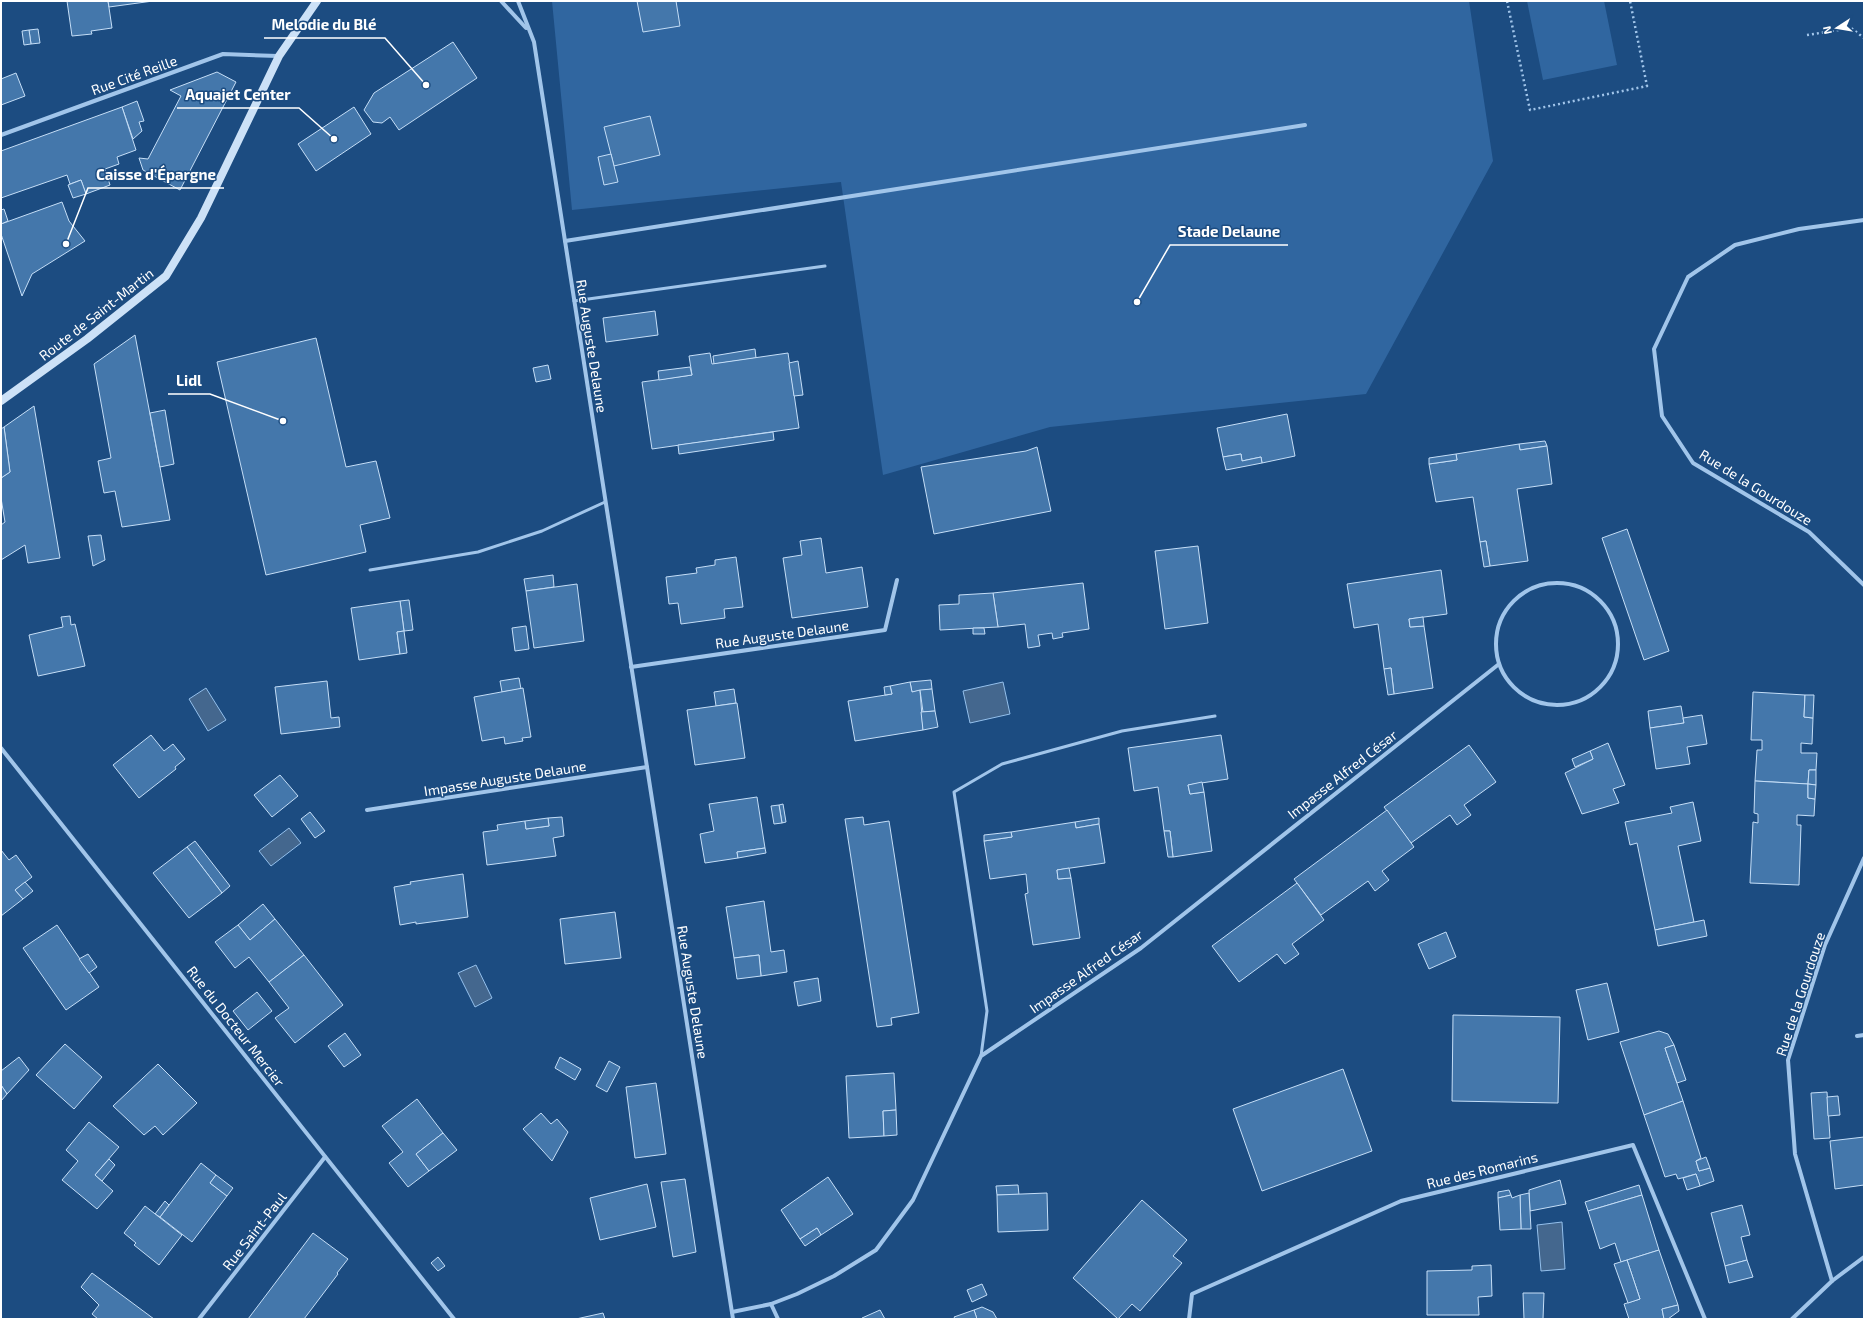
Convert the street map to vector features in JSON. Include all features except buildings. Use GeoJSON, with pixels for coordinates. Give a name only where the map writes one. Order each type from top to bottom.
{"type":"FeatureCollection","features":[{"type":"Feature","properties":{"kind":"main road","name":"Route de Saint-Martin"},"geometry":{"type":"LineString","coordinates":[[1,401],[87,339],[166,276],[201,218],[279,56],[316,1]]}},
{"type":"Feature","properties":{"kind":"street","name":"Rue Auguste Delaune"},"geometry":{"type":"LineString","coordinates":[[501,1],[528,29]]}},
{"type":"Feature","properties":{"kind":"street","name":"Rue Auguste Delaune"},"geometry":{"type":"LineString","coordinates":[[518,1],[534,42],[733,1319]]}},
{"type":"Feature","properties":{"kind":"street","name":"Rue Cité Reille"},"geometry":{"type":"LineString","coordinates":[[1,135],[223,54],[279,56]]}},
{"type":"Feature","properties":{"kind":"street"},"geometry":{"type":"LineString","coordinates":[[565,241],[1305,126]]}},
{"type":"Feature","properties":{"kind":"street","name":"Rue de la Gourdouze"},"geometry":{"type":"LineString","coordinates":[[1864,220],[1799,229],[1735,245],[1688,277],[1654,348],[1662,416],[1693,463],[1809,532],[1864,585]]}},
{"type":"Feature","properties":{"kind":"street","name":"Rue Auguste Delaune"},"geometry":{"type":"LineString","coordinates":[[631,667],[885,630],[897,580]]}},
{"type":"Feature","properties":{"kind":"street"},"geometry":{"type":"LineString","coordinates":[[1562,582],[1582,587],[1599,599],[1612,615],[1618,635],[1618,655],[1614,668],[1599,690],[1582,701],[1562,706],[1542,704],[1523,696],[1508,682],[1499,664],[1495,644],[1498,624],[1508,606],[1523,592],[1542,584],[1562,582]]}},
{"type":"Feature","properties":{"kind":"street","name":"Impasse Alfred César"},"geometry":{"type":"LineString","coordinates":[[981,1056],[1141,948],[1499,664]]}},
{"type":"Feature","properties":{"kind":"street","name":"Rue du Docteur Mercier"},"geometry":{"type":"LineString","coordinates":[[1,748],[454,1319]]}},
{"type":"Feature","properties":{"kind":"street","name":"Impasse Auguste Delaune"},"geometry":{"type":"LineString","coordinates":[[367,810],[647,767]]}},
{"type":"Feature","properties":{"kind":"street","name":"Rue de la Gourdouze"},"geometry":{"type":"LineString","coordinates":[[1832,1281],[1795,1154],[1788,1060],[1825,945],[1864,858]]}},
{"type":"Feature","properties":{"kind":"street"},"geometry":{"type":"LineString","coordinates":[[1857,1036],[1864,1036]]}},
{"type":"Feature","properties":{"kind":"street"},"geometry":{"type":"LineString","coordinates":[[732,1312],[771,1304],[797,1294],[834,1276],[876,1250],[913,1200],[981,1056]]}},
{"type":"Feature","properties":{"kind":"street","name":"Rue des Romarins"},"geometry":{"type":"LineString","coordinates":[[1189,1319],[1192,1294],[1401,1201],[1633,1145],[1705,1319]]}},
{"type":"Feature","properties":{"kind":"street","name":"Rue Saint-Paul"},"geometry":{"type":"LineString","coordinates":[[200,1319],[326,1157]]}},
{"type":"Feature","properties":{"kind":"street"},"geometry":{"type":"LineString","coordinates":[[1792,1319],[1832,1281],[1864,1257]]}},
{"type":"Feature","properties":{"kind":"street"},"geometry":{"type":"LineString","coordinates":[[771,1304],[778,1319]]}},
{"type":"Feature","properties":{"kind":"lane"},"geometry":{"type":"LineString","coordinates":[[574,302],[825,266]]}},
{"type":"Feature","properties":{"kind":"lane"},"geometry":{"type":"LineString","coordinates":[[370,570],[478,552],[542,531],[605,502]]}},
{"type":"Feature","properties":{"kind":"lane"},"geometry":{"type":"LineString","coordinates":[[981,1056],[987,1011],[954,792],[1002,764],[1122,731],[1215,716]]}},
{"type":"Feature","properties":{"kind":"path"},"geometry":{"type":"LineString","coordinates":[[1507,1],[1530,110],[1647,86],[1630,1]]}},
{"type":"Feature","properties":{"kind":"path"},"geometry":{"type":"LineString","coordinates":[[1807,35],[1851,28],[1864,38]]}},
{"type":"Feature","properties":{"kind":"shaded area"},"geometry":{"type":"Polygon","coordinates":[[[552,1],[1469,1],[1493,161],[1366,394],[1050,427],[883,475],[841,182],[572,210],[552,1]]]}},
{"type":"Feature","properties":{"kind":"shaded area"},"geometry":{"type":"Polygon","coordinates":[[[1527,1],[1604,1],[1617,65],[1543,80],[1527,1]]]}},
{"type":"Feature","properties":{"kind":"shaded area"},"geometry":{"type":"Polygon","coordinates":[[[1003,682],[1010,714],[970,723],[963,691],[1003,682]]]}},
{"type":"Feature","properties":{"kind":"shaded area"},"geometry":{"type":"Polygon","coordinates":[[[206,688],[226,720],[208,731],[189,699],[206,688]]]}},
{"type":"Feature","properties":{"kind":"shaded area"},"geometry":{"type":"Polygon","coordinates":[[[289,828],[301,843],[271,866],[259,851],[289,828]]]}},
{"type":"Feature","properties":{"kind":"shaded area"},"geometry":{"type":"Polygon","coordinates":[[[476,965],[492,998],[475,1007],[458,973],[476,965]]]}},
{"type":"Feature","properties":{"kind":"shaded area"},"geometry":{"type":"Polygon","coordinates":[[[1562,1222],[1565,1269],[1541,1271],[1537,1225],[1562,1222]]]}},
{"type":"Feature","properties":{"kind":"place","name":"Melodie du Blé"},"geometry":{"type":"Point","coordinates":[426,85]}},
{"type":"Feature","properties":{"kind":"place","name":"Aquajet Center"},"geometry":{"type":"Point","coordinates":[334,139]}},
{"type":"Feature","properties":{"kind":"place","name":"Caisse d'Épargne"},"geometry":{"type":"Point","coordinates":[66,244]}},
{"type":"Feature","properties":{"kind":"place","name":"Stade Delaune"},"geometry":{"type":"Point","coordinates":[1137,302]}},
{"type":"Feature","properties":{"kind":"place","name":"Lidl"},"geometry":{"type":"Point","coordinates":[283,421]}}]}
